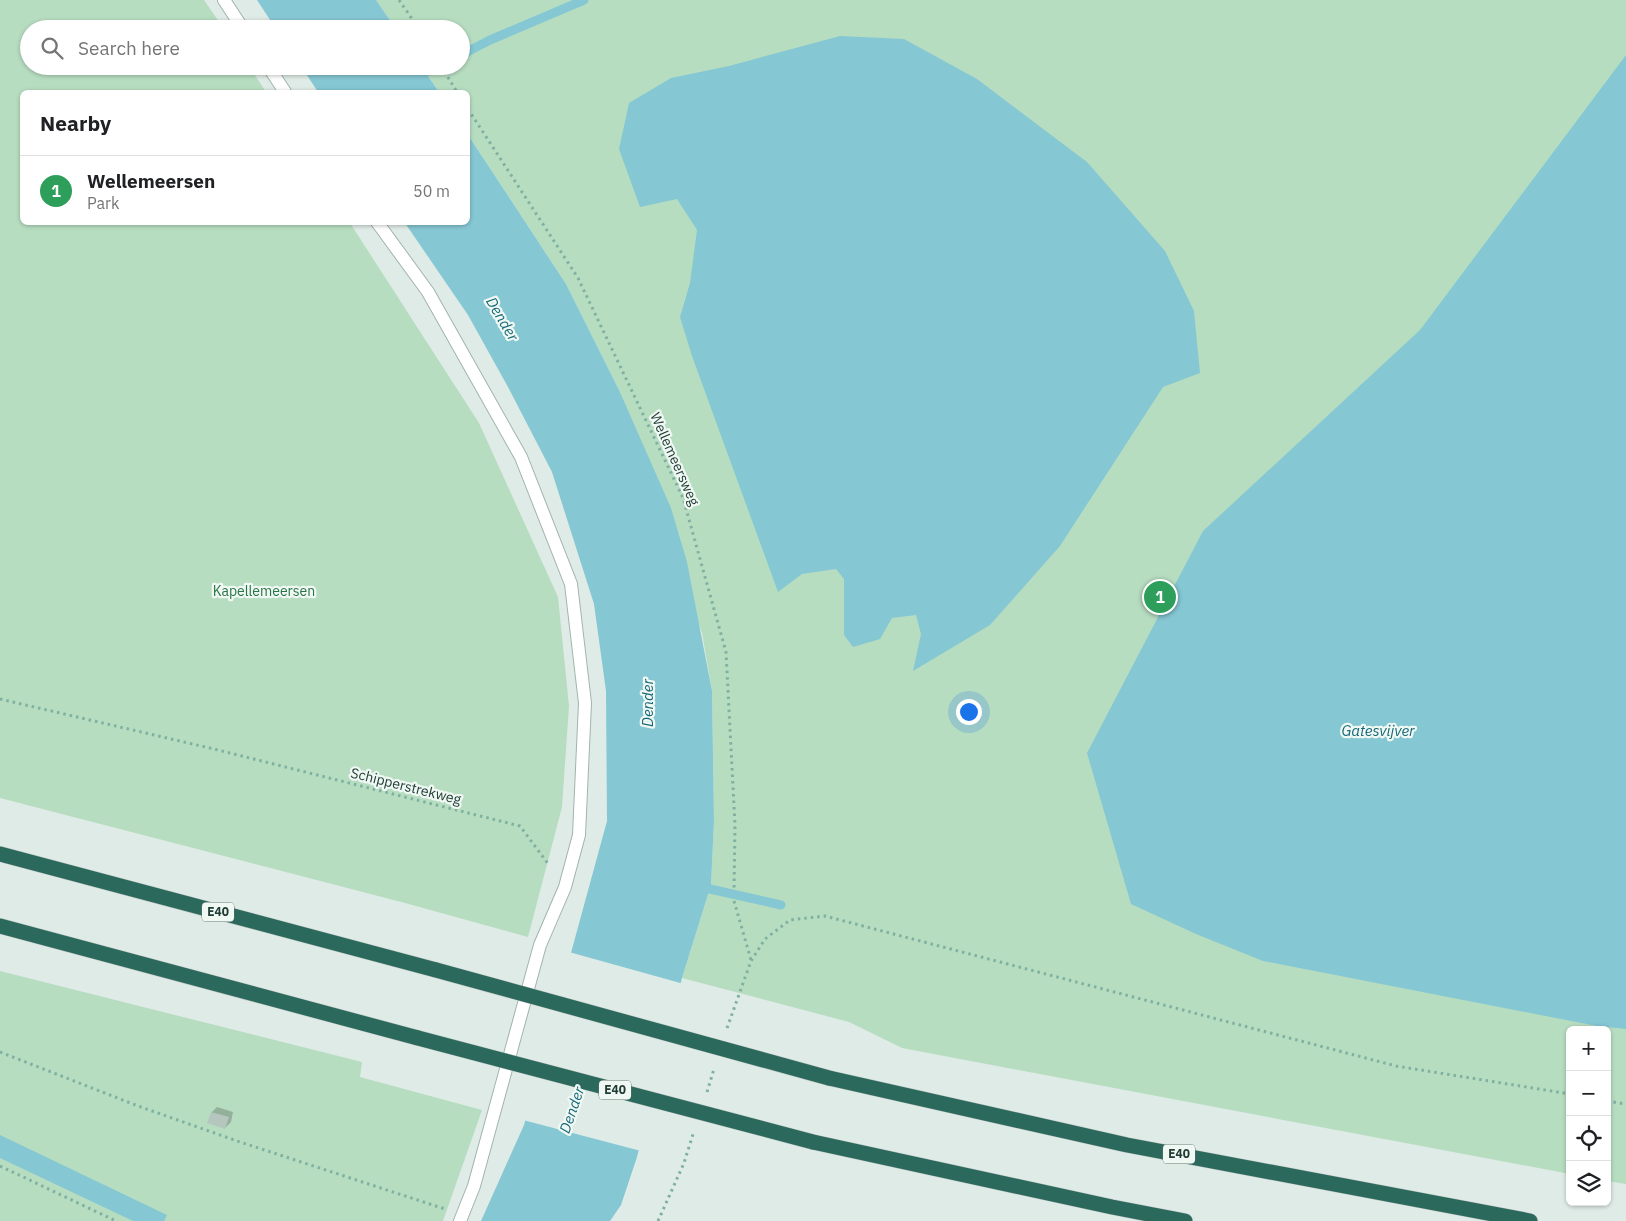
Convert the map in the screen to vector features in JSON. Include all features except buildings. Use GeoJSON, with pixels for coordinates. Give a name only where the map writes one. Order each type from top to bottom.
{"type":"FeatureCollection","features":[{"type":"Feature","properties":{"kind":"highway","name":"E40"},"geometry":{"type":"LineString","coordinates":[[0,854],[436,970],[829,1078],[1128,1145],[1530,1221]]}},
{"type":"Feature","properties":{"kind":"highway","name":"E40"},"geometry":{"type":"LineString","coordinates":[[0,926],[813,1142],[1185,1221]]}},
{"type":"Feature","properties":{"kind":"lane"},"geometry":{"type":"LineString","coordinates":[[224,0],[237,20]]}},
{"type":"Feature","properties":{"kind":"lane"},"geometry":{"type":"LineString","coordinates":[[274,75],[285,90]]}},
{"type":"Feature","properties":{"kind":"lane"},"geometry":{"type":"LineString","coordinates":[[379,225],[428,292],[521,457],[571,584],[585,703],[580,835],[565,887],[540,945],[474,1186],[461,1218]]}},
{"type":"Feature","properties":{"kind":"path"},"geometry":{"type":"LineString","coordinates":[[399,0],[413,20]]}},
{"type":"Feature","properties":{"kind":"path"},"geometry":{"type":"LineString","coordinates":[[446,75],[456,90]]}},
{"type":"Feature","properties":{"kind":"path","name":"Wellemeersweg"},"geometry":{"type":"LineString","coordinates":[[470,112],[578,278],[683,498],[726,652],[735,824],[734,890]]}},
{"type":"Feature","properties":{"kind":"path","name":"Schipperstrekweg"},"geometry":{"type":"LineString","coordinates":[[0,699],[214,749],[520,826],[565,887]]}},
{"type":"Feature","properties":{"kind":"path"},"geometry":{"type":"LineString","coordinates":[[734,901],[751,961]]}},
{"type":"Feature","properties":{"kind":"path"},"geometry":{"type":"LineString","coordinates":[[725,1036],[739,991],[751,961],[765,939],[790,920],[825,916],[1396,1066],[1566,1093]]}},
{"type":"Feature","properties":{"kind":"path"},"geometry":{"type":"LineString","coordinates":[[0,1052],[147,1109],[461,1218]]}},
{"type":"Feature","properties":{"kind":"path"},"geometry":{"type":"LineString","coordinates":[[704,1100],[716,1064]]}},
{"type":"Feature","properties":{"kind":"path"},"geometry":{"type":"LineString","coordinates":[[1611,1102],[1626,1104]]}},
{"type":"Feature","properties":{"kind":"path"},"geometry":{"type":"LineString","coordinates":[[658,1221],[684,1163],[695,1127]]}},
{"type":"Feature","properties":{"kind":"path"},"geometry":{"type":"LineString","coordinates":[[0,1166],[116,1221]]}},
{"type":"Feature","properties":{"kind":"green space","name":"Kapellemeersen"},"geometry":{"type":"Polygon","coordinates":[[[0,0],[204,0],[218,20],[20,20],[20,75],[255,75],[265,90],[20,90],[20,225],[351,225],[479,423],[558,597],[569,706],[562,807],[528,937],[405,903],[0,798],[0,0]]]}},
{"type":"Feature","properties":{"kind":"green space"},"geometry":{"type":"Polygon","coordinates":[[[376,0],[1626,0],[1626,1184],[1611,1182],[1611,1026],[1566,1026],[1566,1173],[902,1048],[849,1022],[682,978],[711,885],[714,821],[712,691],[702,633],[619,390],[566,284],[470,138],[470,90],[438,90],[427,75],[470,75],[470,20],[390,20],[376,0]]]}},
{"type":"Feature","properties":{"kind":"green space"},"geometry":{"type":"Polygon","coordinates":[[[0,971],[362,1062],[360,1077],[482,1110],[443,1221],[0,1221],[0,971]]]}},
{"type":"Feature","properties":{"kind":"water"},"geometry":{"type":"Polygon","coordinates":[[[257,0],[376,0],[390,20],[270,20],[257,0]]]}},
{"type":"Feature","properties":{"kind":"water"},"geometry":{"type":"Polygon","coordinates":[[[840,36],[904,39],[977,79],[1087,162],[1165,251],[1194,311],[1200,373],[1163,387],[1060,546],[990,625],[913,671],[921,634],[916,615],[892,618],[880,639],[853,647],[844,635],[844,579],[836,569],[802,574],[778,592],[692,356],[680,317],[690,283],[697,230],[677,199],[640,207],[619,149],[629,103],[671,78],[729,66],[840,36]]]}},
{"type":"Feature","properties":{"kind":"water","name":"Gatesvijver"},"geometry":{"type":"Polygon","coordinates":[[[1626,55],[1626,1029],[1597,1026],[1263,961],[1196,934],[1131,904],[1087,753],[1203,531],[1420,330],[1626,55]]]}},
{"type":"Feature","properties":{"kind":"water"},"geometry":{"type":"Polygon","coordinates":[[[307,75],[427,75],[438,90],[317,90],[307,75]]]}},
{"type":"Feature","properties":{"kind":"water","name":"Dender"},"geometry":{"type":"Polygon","coordinates":[[[470,138],[566,284],[619,390],[671,508],[687,562],[712,691],[714,821],[711,885],[682,978],[637,1157],[621,1205],[610,1221],[481,1221],[524,1125],[607,821],[606,691],[594,604],[552,472],[468,315],[406,225],[470,225],[470,138]]]}},
{"type":"Feature","properties":{"kind":"water"},"geometry":{"type":"Polygon","coordinates":[[[0,1135],[167,1215],[164,1221],[133,1221],[0,1158],[0,1135]]]}},
{"type":"Feature","properties":{"kind":"pier"},"geometry":{"type":"Polygon","coordinates":[[[569,952],[684,984],[641,1151],[523,1120],[569,952]]]}},
{"type":"Feature","properties":{"kind":"waterway"},"geometry":{"type":"LineString","coordinates":[[470,50],[584,0]]}},
{"type":"Feature","properties":{"kind":"waterway"},"geometry":{"type":"LineString","coordinates":[[416,77],[420,75]]}},
{"type":"Feature","properties":{"kind":"waterway"},"geometry":{"type":"LineString","coordinates":[[710,889],[781,905]]}},
{"type":"Feature","properties":{"kind":"place","name":"Wellemeersen"},"geometry":{"type":"Point","coordinates":[1160,597]}}]}
